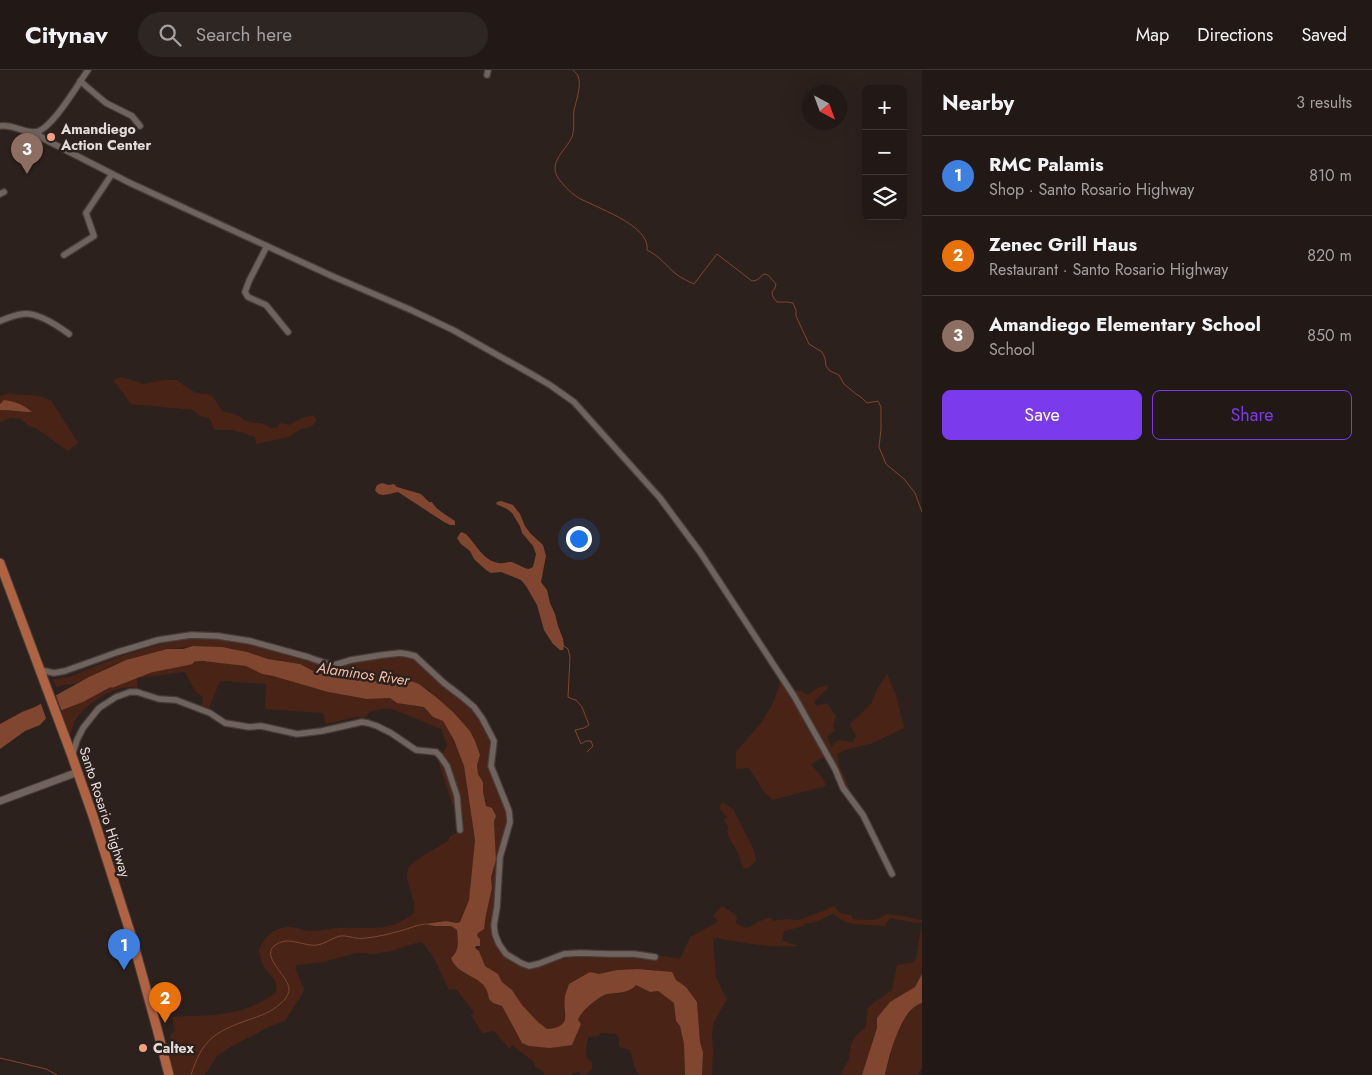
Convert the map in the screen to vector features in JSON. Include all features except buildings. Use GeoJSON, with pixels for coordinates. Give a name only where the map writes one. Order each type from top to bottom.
{"type":"FeatureCollection","features":[{"type":"Feature","properties":{"kind":"main road","name":"Santo Rosario Highway"},"geometry":{"type":"LineString","coordinates":[[0,563],[78,772],[133,943],[169,1075]]}},
{"type":"Feature","properties":{"kind":"street"},"geometry":{"type":"LineString","coordinates":[[35,132],[43,129],[53,120],[88,70]]}},
{"type":"Feature","properties":{"kind":"street"},"geometry":{"type":"LineString","coordinates":[[80,82],[106,103],[132,116],[140,126]]}},
{"type":"Feature","properties":{"kind":"street"},"geometry":{"type":"LineString","coordinates":[[0,126],[8,125],[35,132],[112,174],[453,330],[542,380],[574,402],[660,498],[700,552],[794,696],[844,788],[863,815],[892,874]]}},
{"type":"Feature","properties":{"kind":"street"},"geometry":{"type":"LineString","coordinates":[[64,255],[94,236],[86,213],[112,174]]}},
{"type":"Feature","properties":{"kind":"street"},"geometry":{"type":"LineString","coordinates":[[266,246],[245,292],[248,297],[266,305],[288,332]]}},
{"type":"Feature","properties":{"kind":"street"},"geometry":{"type":"LineString","coordinates":[[0,320],[23,314],[31,314],[55,324],[69,334]]}},
{"type":"Feature","properties":{"kind":"street"},"geometry":{"type":"LineString","coordinates":[[40,670],[54,673],[65,671],[158,640],[191,635],[218,636],[250,641],[334,665],[382,655],[400,653],[414,656],[474,707],[494,741],[491,766],[509,811],[510,822],[500,857],[494,925],[495,934],[506,954],[521,964],[529,966],[564,954],[634,954],[655,957]]}},
{"type":"Feature","properties":{"kind":"street"},"geometry":{"type":"LineString","coordinates":[[72,756],[83,728],[99,708],[116,697],[130,692],[137,692],[159,700],[176,700],[210,713],[225,723],[249,727],[261,726],[297,734],[322,731],[362,722],[368,723],[391,733],[416,750],[436,752],[440,756],[447,766],[457,796],[460,830]]}},
{"type":"Feature","properties":{"kind":"street"},"geometry":{"type":"LineString","coordinates":[[0,801],[78,772]]}},
{"type":"Feature","properties":{"kind":"shaded area"},"geometry":{"type":"Polygon","coordinates":[[[122,377],[143,384],[177,380],[196,393],[208,394],[213,397],[222,411],[271,428],[278,427],[280,423],[289,425],[313,415],[317,420],[312,426],[299,430],[289,437],[256,444],[255,437],[233,430],[215,430],[209,418],[200,416],[193,410],[131,404],[113,380],[122,377]]]}},
{"type":"Feature","properties":{"kind":"shaded area"},"geometry":{"type":"Polygon","coordinates":[[[10,393],[42,397],[52,402],[78,443],[68,451],[21,419],[11,418],[0,422],[0,410],[31,411],[4,400],[0,404],[0,396],[10,393]]]}},
{"type":"Feature","properties":{"kind":"shaded area"},"geometry":{"type":"Polygon","coordinates":[[[4,400],[19,404],[32,412],[0,410],[0,404],[4,400]]]}},
{"type":"Feature","properties":{"kind":"shaded area"},"geometry":{"type":"Polygon","coordinates":[[[382,483],[394,484],[397,487],[421,494],[455,521],[455,525],[444,522],[398,492],[385,495],[377,493],[375,490],[377,485],[382,483]]]}},
{"type":"Feature","properties":{"kind":"shaded area"},"geometry":{"type":"Polygon","coordinates":[[[501,501],[513,505],[530,533],[543,545],[546,556],[541,582],[547,590],[555,614],[563,639],[563,650],[560,650],[553,644],[544,630],[537,605],[521,580],[501,572],[491,573],[486,570],[474,559],[470,551],[457,538],[461,532],[466,534],[484,556],[493,562],[511,562],[529,569],[533,567],[536,554],[533,546],[522,533],[512,513],[496,504],[501,501]]]}},
{"type":"Feature","properties":{"kind":"shaded area"},"geometry":{"type":"Polygon","coordinates":[[[188,639],[219,639],[248,643],[292,654],[325,665],[401,655],[414,657],[474,709],[491,740],[489,759],[508,813],[507,824],[502,835],[499,850],[494,914],[499,947],[521,965],[578,957],[635,957],[651,954],[680,959],[690,937],[716,923],[718,920],[713,916],[722,906],[737,916],[736,923],[747,928],[768,918],[772,918],[773,921],[798,920],[834,906],[840,913],[851,915],[853,919],[874,920],[886,914],[922,920],[922,922],[917,923],[890,918],[885,926],[853,924],[843,921],[833,914],[816,922],[784,931],[782,940],[798,946],[767,946],[717,938],[713,939],[716,977],[727,1000],[713,1025],[712,1075],[702,1075],[703,1052],[700,1042],[697,1002],[686,987],[666,973],[638,969],[617,970],[599,974],[564,1009],[565,1018],[562,1024],[547,1029],[522,1005],[512,990],[502,982],[498,974],[485,966],[479,951],[480,946],[477,936],[486,922],[492,888],[491,877],[496,860],[494,821],[496,816],[492,808],[486,806],[483,782],[478,774],[477,765],[480,755],[470,731],[454,713],[427,689],[386,677],[375,681],[362,679],[352,674],[319,674],[300,664],[268,659],[234,649],[203,646],[167,649],[139,656],[115,664],[76,684],[56,687],[53,679],[71,676],[142,649],[188,639]]]}},
{"type":"Feature","properties":{"kind":"shaded area"},"geometry":{"type":"Polygon","coordinates":[[[193,646],[222,647],[247,652],[268,659],[300,664],[319,674],[352,674],[362,679],[375,681],[393,676],[419,684],[436,697],[470,731],[480,755],[477,765],[478,774],[483,782],[486,806],[492,808],[496,816],[494,821],[496,860],[491,877],[492,888],[484,929],[477,936],[480,939],[480,946],[475,948],[479,951],[485,966],[498,974],[502,982],[512,990],[522,1005],[547,1029],[555,1028],[564,1022],[564,1002],[569,984],[590,972],[599,974],[617,970],[638,969],[672,972],[676,980],[686,987],[697,1002],[700,1042],[703,1052],[702,1075],[685,1075],[684,1044],[680,1026],[676,1021],[674,1003],[658,991],[650,992],[636,985],[626,991],[604,995],[586,1009],[579,1017],[578,1020],[581,1024],[572,1045],[550,1048],[529,1046],[522,1043],[502,1006],[493,1003],[489,999],[483,985],[455,965],[451,958],[457,949],[457,930],[451,926],[424,924],[446,921],[460,922],[469,900],[475,840],[464,766],[454,740],[443,721],[433,717],[424,707],[397,703],[390,698],[367,699],[328,692],[262,674],[246,666],[203,661],[171,663],[137,670],[83,702],[49,715],[40,725],[25,731],[0,749],[0,724],[22,712],[126,660],[167,649],[183,649],[193,646]]]}},
{"type":"Feature","properties":{"kind":"shaded area"},"geometry":{"type":"Polygon","coordinates":[[[185,661],[219,662],[246,666],[262,674],[328,692],[367,699],[390,698],[397,703],[424,707],[433,717],[443,721],[454,740],[464,766],[475,840],[469,900],[460,922],[426,923],[435,926],[451,926],[457,930],[459,946],[456,954],[461,971],[481,983],[493,1003],[502,1006],[517,1034],[529,1046],[539,1047],[577,1020],[586,1009],[604,995],[626,991],[636,985],[650,992],[658,991],[674,1003],[676,1021],[680,1026],[684,1044],[685,1075],[639,1075],[630,1050],[619,1047],[619,1038],[616,1034],[602,1033],[597,1036],[588,1037],[587,1058],[592,1063],[592,1069],[586,1075],[580,1075],[579,1071],[571,1075],[544,1075],[543,1071],[535,1067],[534,1062],[512,1045],[509,1048],[494,1031],[482,1033],[471,1015],[474,1012],[456,989],[449,990],[433,957],[421,942],[392,951],[373,954],[356,953],[323,962],[297,965],[295,968],[304,989],[285,1021],[232,1046],[217,1056],[205,1075],[174,1075],[165,1043],[171,1041],[170,1035],[175,1031],[172,1017],[218,1015],[236,1012],[253,1006],[276,993],[275,981],[263,965],[259,950],[264,940],[275,931],[285,927],[310,931],[337,928],[379,928],[405,920],[414,913],[413,899],[407,878],[409,867],[449,841],[449,837],[461,831],[439,763],[447,745],[441,729],[390,708],[371,711],[364,718],[356,717],[326,724],[323,713],[265,709],[266,684],[220,681],[209,708],[202,705],[203,697],[195,691],[185,672],[137,678],[137,688],[120,688],[111,691],[81,713],[76,719],[69,738],[59,711],[83,702],[137,670],[185,661]]]}},
{"type":"Feature","properties":{"kind":"shaded area"},"geometry":{"type":"Polygon","coordinates":[[[887,674],[896,695],[904,728],[873,743],[837,754],[839,766],[849,790],[846,789],[828,749],[793,690],[801,691],[808,695],[817,688],[827,685],[828,688],[814,702],[817,706],[827,703],[836,716],[833,725],[835,731],[827,736],[831,747],[838,740],[853,742],[856,736],[850,724],[871,704],[877,689],[887,674]]]}},
{"type":"Feature","properties":{"kind":"shaded area"},"geometry":{"type":"Polygon","coordinates":[[[781,680],[826,756],[811,764],[822,777],[826,786],[772,800],[764,792],[749,768],[736,769],[736,752],[761,723],[773,703],[781,680]]]}},
{"type":"Feature","properties":{"kind":"shaded area"},"geometry":{"type":"Polygon","coordinates":[[[722,802],[733,809],[754,850],[756,861],[748,868],[743,868],[738,853],[729,837],[728,827],[724,820],[727,817],[719,808],[722,802]]]}},
{"type":"Feature","properties":{"kind":"shaded area"},"geometry":{"type":"Polygon","coordinates":[[[922,922],[922,974],[915,987],[890,1002],[878,1018],[877,1028],[862,1075],[840,1075],[849,1059],[851,1045],[857,1034],[866,1027],[868,1007],[892,990],[897,965],[912,963],[916,959],[922,922]]]}},
{"type":"Feature","properties":{"kind":"shaded area"},"geometry":{"type":"Polygon","coordinates":[[[922,974],[922,1003],[908,1014],[902,1023],[893,1045],[885,1075],[862,1075],[877,1028],[877,1018],[890,1002],[915,987],[922,974]]]}},
{"type":"Feature","properties":{"kind":"shaded area"},"geometry":{"type":"Polygon","coordinates":[[[922,1003],[922,1067],[918,1075],[885,1075],[896,1036],[902,1023],[916,1004],[922,1003]]]}},
{"type":"Feature","properties":{"kind":"pier"},"geometry":{"type":"Polygon","coordinates":[[[55,693],[62,712],[47,721],[40,701],[55,693]]]}},
{"type":"Feature","properties":{"kind":"waterway"},"geometry":{"type":"LineString","coordinates":[[573,70],[578,76],[579,88],[574,110],[572,137],[556,161],[555,172],[560,181],[577,197],[631,225],[646,241],[647,250],[659,258],[672,271],[694,284],[717,254],[752,281],[757,280],[764,274],[768,275],[776,284],[772,292],[773,297],[777,302],[793,303],[796,316],[809,344],[822,352],[826,366],[830,371],[839,375],[844,384],[867,403],[878,401],[881,407],[879,447],[886,464],[904,479],[915,493],[922,512]]}},
{"type":"Feature","properties":{"kind":"waterway"},"geometry":{"type":"LineString","coordinates":[[564,646],[568,649],[570,657],[568,697],[576,700],[582,707],[589,725],[575,730],[581,744],[591,741],[593,746],[587,752]]}},
{"type":"Feature","properties":{"kind":"waterway","name":"Alaminos River"},"geometry":{"type":"LineString","coordinates":[[112,683],[150,668],[190,660]]}},
{"type":"Feature","properties":{"kind":"waterway"},"geometry":{"type":"LineString","coordinates":[[191,1075],[205,1045],[218,1033],[270,1011],[286,997],[289,992],[288,984],[272,960],[272,949],[277,944],[292,941],[308,945],[318,945],[340,936],[370,938],[425,924]]}},
{"type":"Feature","properties":{"kind":"waterway"},"geometry":{"type":"LineString","coordinates":[[0,1058],[46,1069],[57,1075]]}},
{"type":"Feature","properties":{"kind":"place","name":"Amandiego Action Center"},"geometry":{"type":"Point","coordinates":[51,137]}},
{"type":"Feature","properties":{"kind":"place","name":"Amandiego Elementary School"},"geometry":{"type":"Point","coordinates":[27,174]}},
{"type":"Feature","properties":{"kind":"place","name":"RMC Palamis"},"geometry":{"type":"Point","coordinates":[124,970]}},
{"type":"Feature","properties":{"kind":"place","name":"Zenec Grill Haus"},"geometry":{"type":"Point","coordinates":[165,1023]}},
{"type":"Feature","properties":{"kind":"place","name":"Caltex"},"geometry":{"type":"Point","coordinates":[143,1048]}}]}
